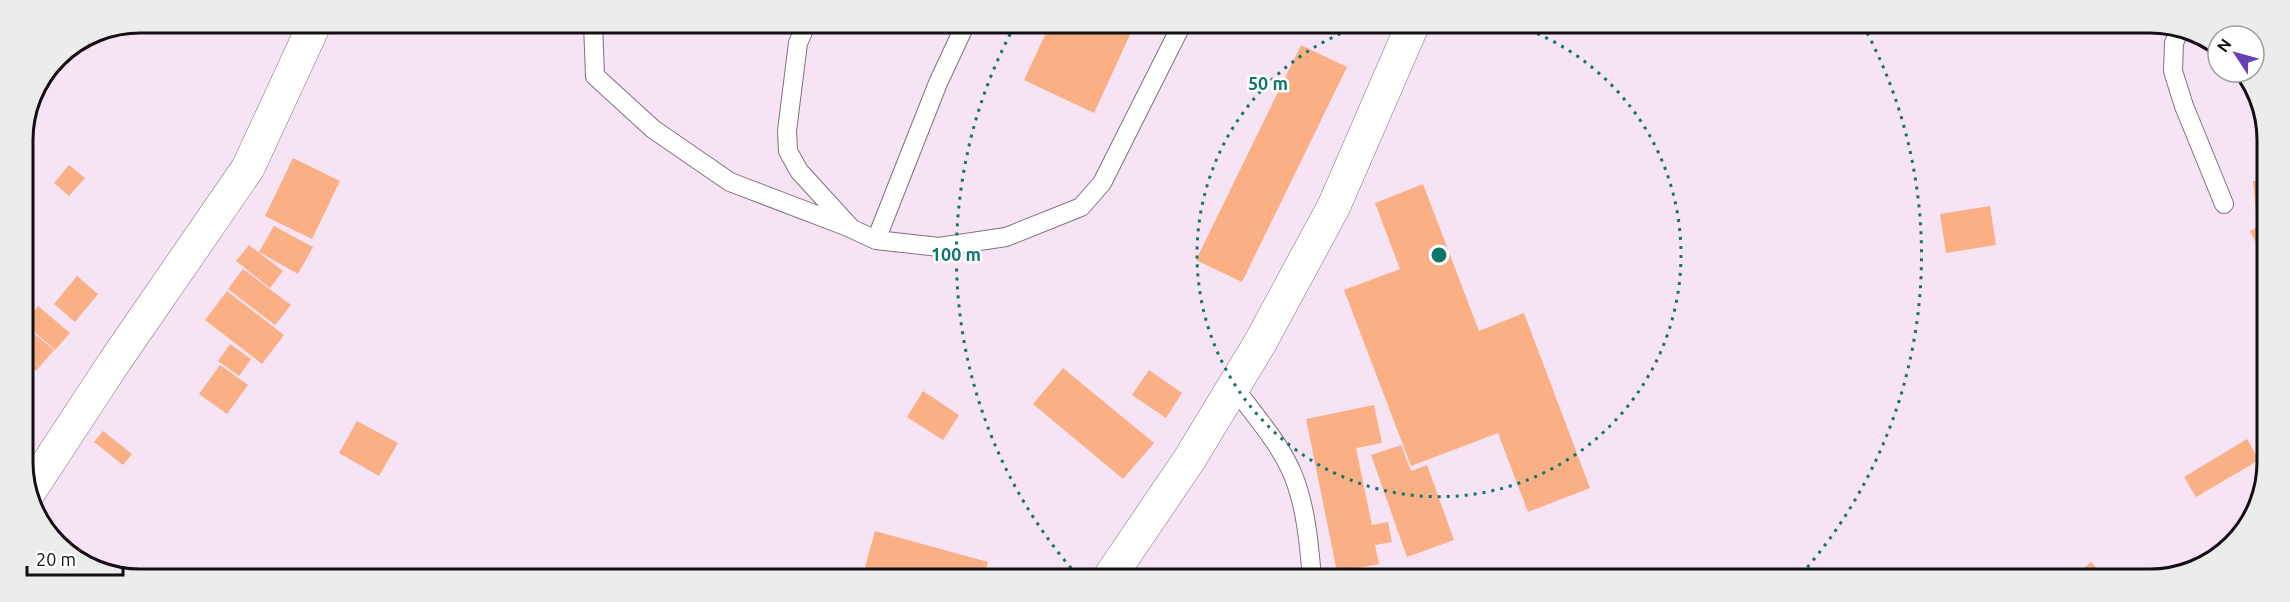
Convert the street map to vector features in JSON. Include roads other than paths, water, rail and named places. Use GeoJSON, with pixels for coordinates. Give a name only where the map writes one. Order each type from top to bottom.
{"type":"FeatureCollection","features":[{"type":"Feature","properties":{"kind":"street"},"geometry":{"type":"LineString","coordinates":[[35,483],[115,361],[248,168],[310,33]]}},
{"type":"Feature","properties":{"kind":"street"},"geometry":{"type":"LineString","coordinates":[[1115,569],[1189,460],[1260,343],[1334,206],[1409,33]]}},
{"type":"Feature","properties":{"kind":"lane"},"geometry":{"type":"LineString","coordinates":[[593,33],[595,76],[653,129],[730,182],[876,240],[939,247],[1006,237],[1081,207],[1102,183],[1177,33]]}},
{"type":"Feature","properties":{"kind":"lane"},"geometry":{"type":"LineString","coordinates":[[802,33],[798,43],[787,131],[788,151],[799,171],[852,229]]}},
{"type":"Feature","properties":{"kind":"lane"},"geometry":{"type":"LineString","coordinates":[[876,240],[938,83],[961,33]]}},
{"type":"Feature","properties":{"kind":"lane"},"geometry":{"type":"LineString","coordinates":[[2177,37],[2174,43],[2173,71],[2184,106],[2224,204]]}},
{"type":"Feature","properties":{"kind":"lane"},"geometry":{"type":"LineString","coordinates":[[1234,387],[1282,454],[1293,475],[1308,532],[1311,569]]}}]}
